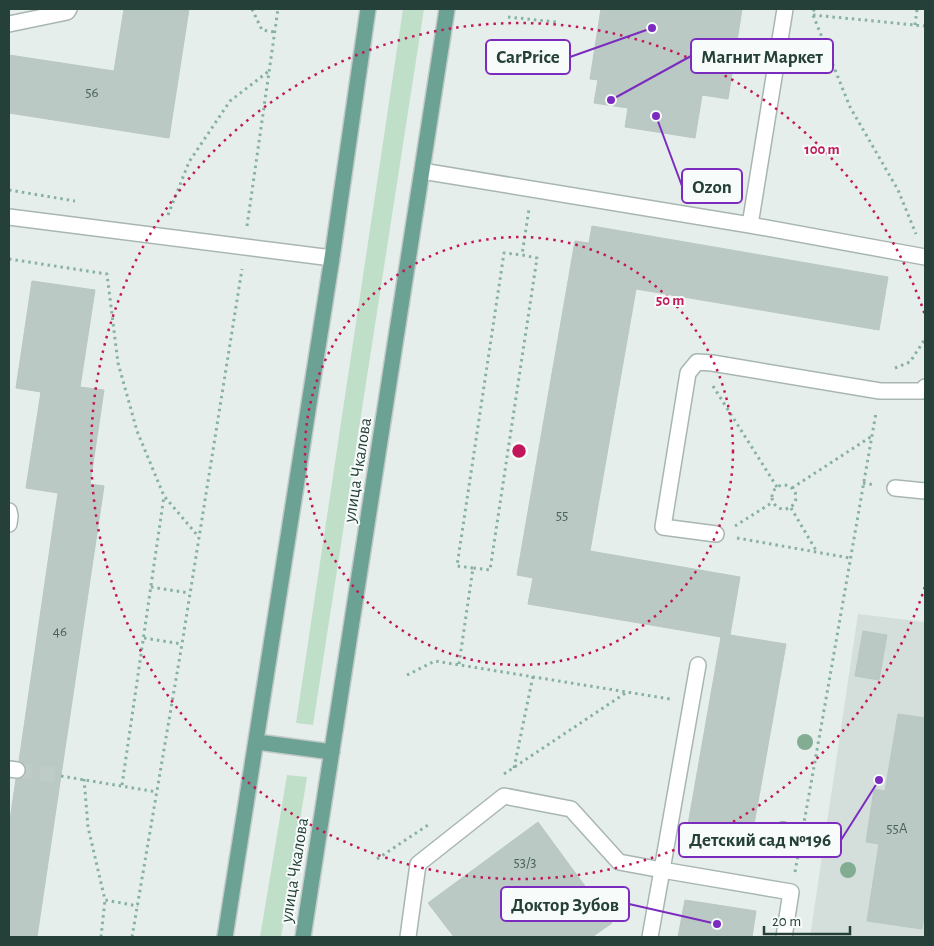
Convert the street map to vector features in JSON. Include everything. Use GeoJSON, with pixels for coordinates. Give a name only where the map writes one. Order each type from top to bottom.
{"type":"FeatureCollection","features":[{"type":"Feature","properties":{"kind":"main road"},"geometry":{"type":"LineString","coordinates":[[225,937],[332,258],[368,9]]}},
{"type":"Feature","properties":{"kind":"main road","name":"улица Чкалова"},"geometry":{"type":"LineString","coordinates":[[303,937],[446,9]]}},
{"type":"Feature","properties":{"kind":"main road"},"geometry":{"type":"LineString","coordinates":[[257,742],[332,752]]}},
{"type":"Feature","properties":{"kind":"lane"},"geometry":{"type":"LineString","coordinates":[[9,24],[67,12],[69,9]]}},
{"type":"Feature","properties":{"kind":"lane"},"geometry":{"type":"LineString","coordinates":[[750,225],[785,9]]}},
{"type":"Feature","properties":{"kind":"lane"},"geometry":{"type":"LineString","coordinates":[[422,171],[750,225],[921,256]]}},
{"type":"Feature","properties":{"kind":"lane"},"geometry":{"type":"LineString","coordinates":[[9,217],[332,258]]}},
{"type":"Feature","properties":{"kind":"lane"},"geometry":{"type":"LineString","coordinates":[[719,535],[663,527],[688,373],[697,362],[712,362],[880,391],[922,391],[925,387]]}},
{"type":"Feature","properties":{"kind":"lane"},"geometry":{"type":"LineString","coordinates":[[895,488],[925,491]]}},
{"type":"Feature","properties":{"kind":"lane"},"geometry":{"type":"LineString","coordinates":[[9,511],[9,524]]}},
{"type":"Feature","properties":{"kind":"lane"},"geometry":{"type":"LineString","coordinates":[[650,937],[698,665]]}},
{"type":"Feature","properties":{"kind":"lane"},"geometry":{"type":"LineString","coordinates":[[408,937],[418,864],[504,796],[571,809],[619,862],[791,892],[784,937]]}},
{"type":"Feature","properties":{"kind":"path"},"geometry":{"type":"LineString","coordinates":[[252,9],[262,30],[275,32]]}},
{"type":"Feature","properties":{"kind":"path"},"geometry":{"type":"LineString","coordinates":[[132,937],[182,644],[245,247],[278,9]]}},
{"type":"Feature","properties":{"kind":"path"},"geometry":{"type":"LineString","coordinates":[[814,9],[813,15],[850,107],[898,190],[918,238],[921,256]]}},
{"type":"Feature","properties":{"kind":"path"},"geometry":{"type":"LineString","coordinates":[[915,25],[917,9]]}},
{"type":"Feature","properties":{"kind":"path"},"geometry":{"type":"LineString","coordinates":[[813,15],[925,26]]}},
{"type":"Feature","properties":{"kind":"path"},"geometry":{"type":"LineString","coordinates":[[508,17],[556,22]]}},
{"type":"Feature","properties":{"kind":"path"},"geometry":{"type":"LineString","coordinates":[[168,215],[189,162],[230,101],[269,70]]}},
{"type":"Feature","properties":{"kind":"path"},"geometry":{"type":"LineString","coordinates":[[522,256],[532,188]]}},
{"type":"Feature","properties":{"kind":"path"},"geometry":{"type":"LineString","coordinates":[[504,253],[537,258],[490,570],[473,568],[457,566],[504,253]]}},
{"type":"Feature","properties":{"kind":"path"},"geometry":{"type":"LineString","coordinates":[[9,259],[107,274],[118,363],[137,431],[164,496],[198,536]]}},
{"type":"Feature","properties":{"kind":"path"},"geometry":{"type":"LineString","coordinates":[[791,892],[883,373],[910,362],[925,339]]}},
{"type":"Feature","properties":{"kind":"path"},"geometry":{"type":"LineString","coordinates":[[697,362],[777,487]]}},
{"type":"Feature","properties":{"kind":"path"},"geometry":{"type":"LineString","coordinates":[[792,488],[872,436]]}},
{"type":"Feature","properties":{"kind":"path"},"geometry":{"type":"LineString","coordinates":[[785,485],[792,488],[796,498],[791,508],[780,509],[772,502],[772,494],[777,487],[785,485]]}},
{"type":"Feature","properties":{"kind":"path"},"geometry":{"type":"LineString","coordinates":[[122,785],[164,496]]}},
{"type":"Feature","properties":{"kind":"path"},"geometry":{"type":"LineString","coordinates":[[719,535],[772,502]]}},
{"type":"Feature","properties":{"kind":"path"},"geometry":{"type":"LineString","coordinates":[[791,508],[817,552]]}},
{"type":"Feature","properties":{"kind":"path"},"geometry":{"type":"LineString","coordinates":[[719,535],[850,558]]}},
{"type":"Feature","properties":{"kind":"path"},"geometry":{"type":"LineString","coordinates":[[459,664],[473,568]]}},
{"type":"Feature","properties":{"kind":"path"},"geometry":{"type":"LineString","coordinates":[[151,587],[189,593]]}},
{"type":"Feature","properties":{"kind":"path"},"geometry":{"type":"LineString","coordinates":[[144,638],[182,644]]}},
{"type":"Feature","properties":{"kind":"path"},"geometry":{"type":"LineString","coordinates":[[408,675],[435,661],[692,702]]}},
{"type":"Feature","properties":{"kind":"path"},"geometry":{"type":"LineString","coordinates":[[514,768],[533,676]]}},
{"type":"Feature","properties":{"kind":"path"},"geometry":{"type":"LineString","coordinates":[[61,776],[157,792]]}},
{"type":"Feature","properties":{"kind":"path"},"geometry":{"type":"LineString","coordinates":[[84,779],[88,827],[106,900],[101,937]]}},
{"type":"Feature","properties":{"kind":"path"},"geometry":{"type":"LineString","coordinates":[[106,900],[138,906]]}},
{"type":"Feature","properties":{"kind":"shaded area"},"geometry":{"type":"Polygon","coordinates":[[[858,614],[925,622],[925,937],[810,937],[858,614]]]}},
{"type":"Feature","properties":{"kind":"green space"},"geometry":{"type":"Polygon","coordinates":[[[403,9],[424,9],[313,725],[296,723],[403,9]]]}},
{"type":"Feature","properties":{"kind":"green space"},"geometry":{"type":"Polygon","coordinates":[[[287,775],[307,777],[281,937],[260,937],[287,775]]]}},
{"type":"Feature","properties":{"kind":"building"},"geometry":{"type":"Polygon","coordinates":[[[124,9],[189,9],[169,138],[9,113],[9,55],[114,71],[124,9]]]}},
{"type":"Feature","properties":{"kind":"building"},"geometry":{"type":"Polygon","coordinates":[[[601,9],[742,9],[728,99],[702,95],[695,138],[625,127],[628,108],[594,103],[598,80],[590,79],[601,9]]]}},
{"type":"Feature","properties":{"kind":"building"},"geometry":{"type":"Polygon","coordinates":[[[592,226],[888,277],[879,330],[636,289],[590,551],[740,577],[730,635],[786,644],[750,847],[686,836],[721,637],[528,604],[533,578],[517,575],[575,241],[589,243],[592,226]]]}},
{"type":"Feature","properties":{"kind":"building"},"geometry":{"type":"Polygon","coordinates":[[[32,281],[95,290],[80,387],[104,390],[90,484],[104,486],[37,937],[9,937],[9,827],[16,779],[21,778],[26,772],[25,766],[19,761],[58,493],[26,488],[41,392],[16,388],[32,281]]]}},
{"type":"Feature","properties":{"kind":"building"},"geometry":{"type":"Polygon","coordinates":[[[863,631],[887,635],[879,680],[855,676],[863,631]]]}},
{"type":"Feature","properties":{"kind":"building"},"geometry":{"type":"Polygon","coordinates":[[[898,714],[925,718],[925,909],[922,929],[867,921],[879,844],[866,842],[874,789],[885,791],[898,714]]]}},
{"type":"Feature","properties":{"kind":"building"},"geometry":{"type":"Polygon","coordinates":[[[538,822],[612,923],[592,937],[454,937],[428,903],[538,822]]]}},
{"type":"Feature","properties":{"kind":"building"},"geometry":{"type":"Polygon","coordinates":[[[685,900],[756,911],[752,937],[678,937],[685,900]]]}},
{"type":"Feature","properties":{"kind":"tunnel"},"geometry":{"type":"LineString","coordinates":[[17,770],[61,776]]}},
{"type":"Feature","properties":{"kind":"place","name":"CarPrice"},"geometry":{"type":"Point","coordinates":[652,28]}},
{"type":"Feature","properties":{"kind":"place","name":"Магнит Маркет"},"geometry":{"type":"Point","coordinates":[611,100]}},
{"type":"Feature","properties":{"kind":"place","name":"Ozon"},"geometry":{"type":"Point","coordinates":[656,116]}},
{"type":"Feature","properties":{"kind":"place","name":"Детский сад №196"},"geometry":{"type":"Point","coordinates":[879,780]}},
{"type":"Feature","properties":{"kind":"place","name":"Доктор Зубов"},"geometry":{"type":"Point","coordinates":[717,924]}}]}
